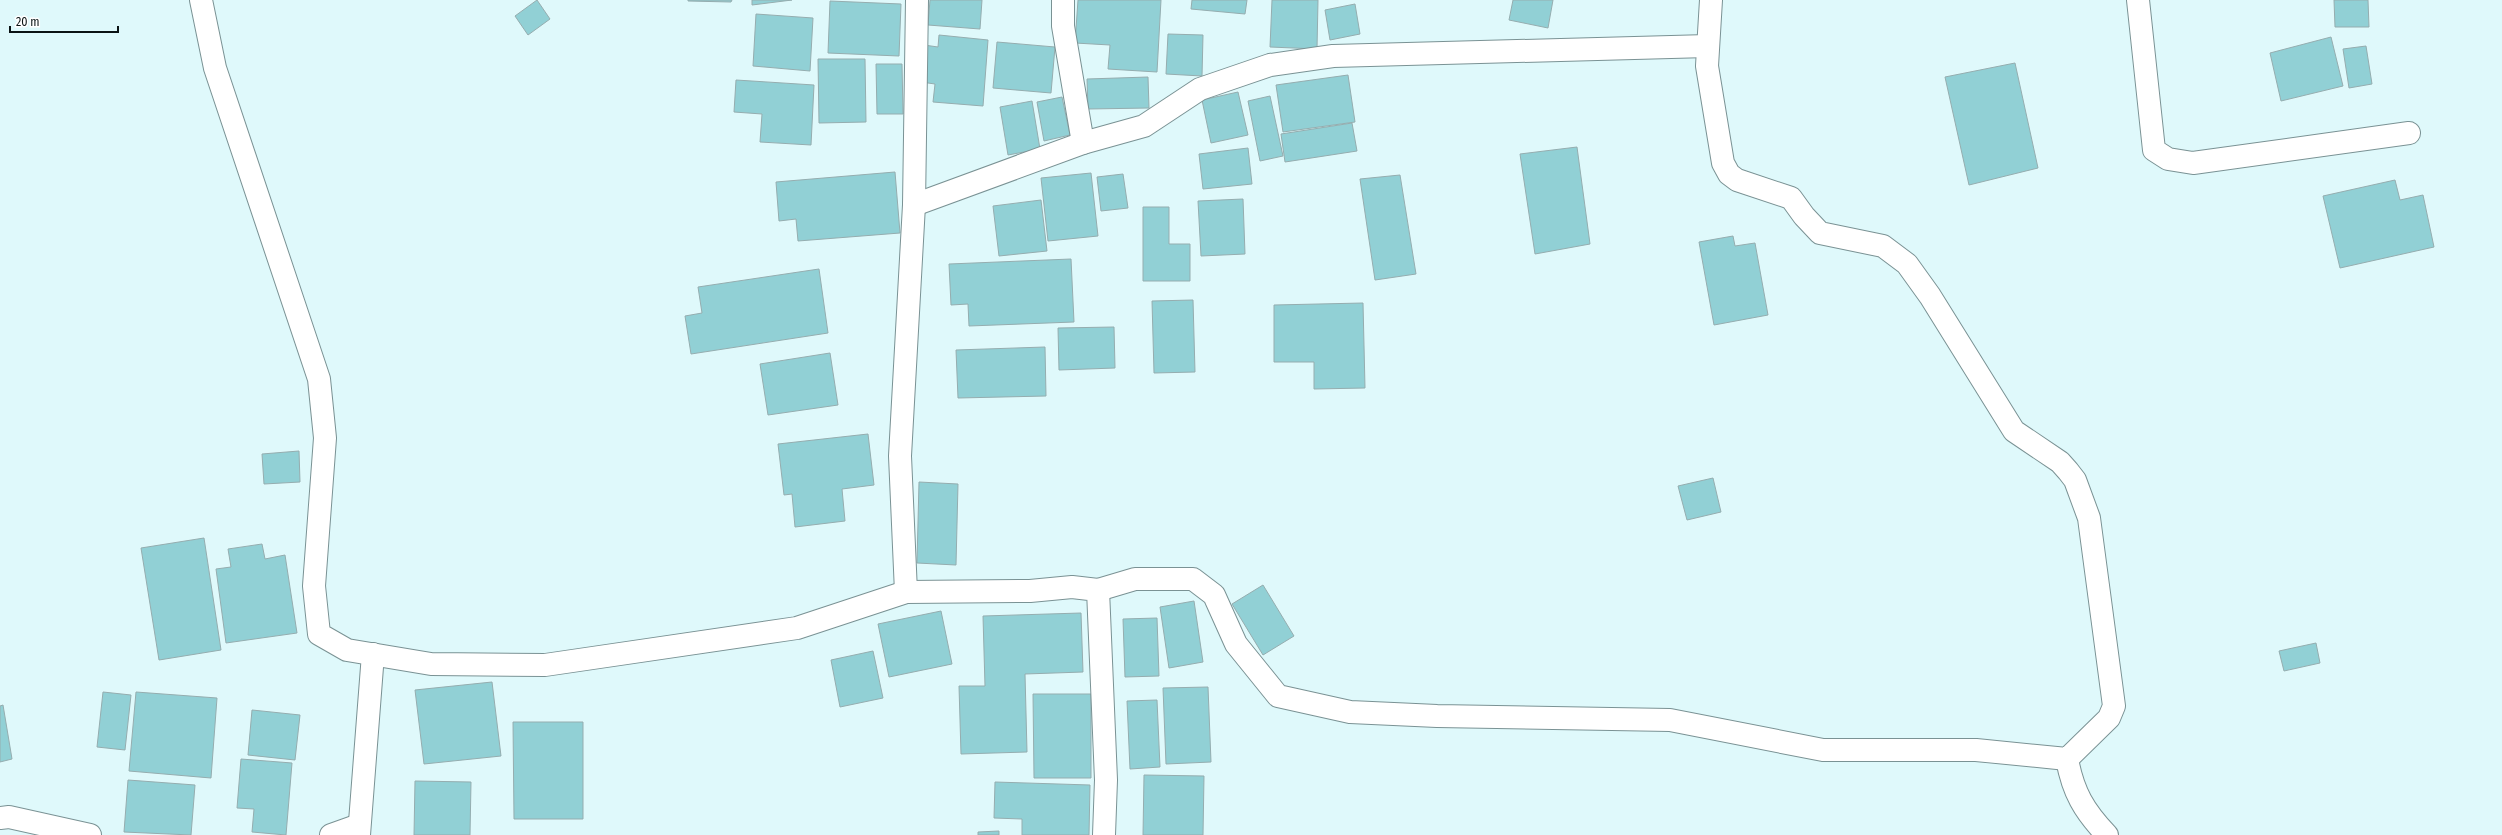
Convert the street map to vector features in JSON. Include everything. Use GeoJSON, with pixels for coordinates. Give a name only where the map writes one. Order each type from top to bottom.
{"type":"FeatureCollection","features":[{"type":"Feature","properties":{"kind":"street"},"geometry":{"type":"LineString","coordinates":[[201,0],[215,68],[319,379],[325,438],[314,586],[319,634],[347,650],[431,664],[544,665],[797,628],[906,592],[1030,591],[1072,587],[1098,590],[1135,579],[1193,579],[1214,594],[1236,644],[1278,696],[1350,712],[1445,717],[1670,720],[1823,750],[1976,750],[2067,758],[2109,718],[2114,706],[2089,518],[2074,480],[2060,462],[2014,431],[1930,296],[1907,264],[1883,246],[1820,233],[1804,216],[1791,198],[1737,180],[1729,174],[1721,156],[1707,66],[1710,0]]}},
{"type":"Feature","properties":{"kind":"street"},"geometry":{"type":"LineString","coordinates":[[906,592],[900,456],[914,204],[917,0]]}},
{"type":"Feature","properties":{"kind":"street"},"geometry":{"type":"LineString","coordinates":[[1063,0],[1063,26],[1083,143]]}},
{"type":"Feature","properties":{"kind":"street"},"geometry":{"type":"LineString","coordinates":[[2138,0],[2154,150],[2168,159],[2193,163],[2409,133]]}},
{"type":"Feature","properties":{"kind":"street"},"geometry":{"type":"LineString","coordinates":[[914,204],[1083,143],[1144,126],[1200,89],[1270,65],[1333,56],[1708,46]]}},
{"type":"Feature","properties":{"kind":"street"},"geometry":{"type":"LineString","coordinates":[[1098,590],[1106,780],[1104,835]]}},
{"type":"Feature","properties":{"kind":"street"},"geometry":{"type":"LineString","coordinates":[[331,835],[359,830],[367,751],[373,654]]}},
{"type":"Feature","properties":{"kind":"street"},"geometry":{"type":"LineString","coordinates":[[2067,758],[2071,782],[2086,826],[2107,835]]}},
{"type":"Feature","properties":{"kind":"street"},"geometry":{"type":"LineString","coordinates":[[0,818],[9,817],[90,835]]}},
{"type":"Feature","properties":{"kind":"building"},"geometry":{"type":"Polygon","coordinates":[[[537,0],[550,19],[528,35],[515,16],[537,0]]]}},
{"type":"Feature","properties":{"kind":"building"},"geometry":{"type":"Polygon","coordinates":[[[688,0],[732,0],[731,2],[688,0]]]}},
{"type":"Feature","properties":{"kind":"building"},"geometry":{"type":"Polygon","coordinates":[[[752,0],[792,0],[752,5],[752,0]]]}},
{"type":"Feature","properties":{"kind":"building"},"geometry":{"type":"Polygon","coordinates":[[[930,0],[982,0],[980,29],[928,25],[930,0]]]}},
{"type":"Feature","properties":{"kind":"building"},"geometry":{"type":"Polygon","coordinates":[[[1078,0],[1161,0],[1157,72],[1108,69],[1110,45],[1075,43],[1078,0]]]}},
{"type":"Feature","properties":{"kind":"building"},"geometry":{"type":"Polygon","coordinates":[[[1192,0],[1247,0],[1245,14],[1191,9],[1192,0]]]}},
{"type":"Feature","properties":{"kind":"building"},"geometry":{"type":"Polygon","coordinates":[[[1272,0],[1318,0],[1317,49],[1270,47],[1272,0]]]}},
{"type":"Feature","properties":{"kind":"building"},"geometry":{"type":"Polygon","coordinates":[[[1513,0],[1553,0],[1548,28],[1509,20],[1513,0]]]}},
{"type":"Feature","properties":{"kind":"building"},"geometry":{"type":"Polygon","coordinates":[[[2334,0],[2368,0],[2369,27],[2335,27],[2334,0]]]}},
{"type":"Feature","properties":{"kind":"building"},"geometry":{"type":"Polygon","coordinates":[[[830,1],[901,4],[899,56],[828,53],[830,1]]]}},
{"type":"Feature","properties":{"kind":"building"},"geometry":{"type":"Polygon","coordinates":[[[1355,4],[1360,34],[1330,40],[1325,10],[1355,4]]]}},
{"type":"Feature","properties":{"kind":"building"},"geometry":{"type":"Polygon","coordinates":[[[756,14],[813,18],[810,71],[753,66],[756,14]]]}},
{"type":"Feature","properties":{"kind":"building"},"geometry":{"type":"Polygon","coordinates":[[[1168,34],[1203,35],[1202,76],[1166,74],[1168,34]]]}},
{"type":"Feature","properties":{"kind":"building"},"geometry":{"type":"Polygon","coordinates":[[[939,35],[988,40],[983,106],[933,102],[935,84],[921,82],[924,45],[938,47],[939,35]]]}},
{"type":"Feature","properties":{"kind":"building"},"geometry":{"type":"Polygon","coordinates":[[[2331,37],[2343,86],[2281,101],[2270,53],[2331,37]]]}},
{"type":"Feature","properties":{"kind":"building"},"geometry":{"type":"Polygon","coordinates":[[[997,42],[1055,47],[1051,93],[993,88],[997,42]]]}},
{"type":"Feature","properties":{"kind":"building"},"geometry":{"type":"Polygon","coordinates":[[[2366,46],[2372,84],[2349,88],[2343,49],[2366,46]]]}},
{"type":"Feature","properties":{"kind":"building"},"geometry":{"type":"Polygon","coordinates":[[[818,59],[865,59],[866,122],[819,123],[818,59]]]}},
{"type":"Feature","properties":{"kind":"building"},"geometry":{"type":"Polygon","coordinates":[[[2015,63],[2038,168],[1969,185],[1945,77],[2015,63]]]}},
{"type":"Feature","properties":{"kind":"building"},"geometry":{"type":"Polygon","coordinates":[[[876,64],[902,64],[903,114],[877,114],[876,64]]]}},
{"type":"Feature","properties":{"kind":"building"},"geometry":{"type":"Polygon","coordinates":[[[1348,75],[1355,122],[1283,132],[1276,85],[1348,75]]]}},
{"type":"Feature","properties":{"kind":"building"},"geometry":{"type":"Polygon","coordinates":[[[1148,77],[1149,108],[1088,109],[1087,79],[1148,77]]]}},
{"type":"Feature","properties":{"kind":"building"},"geometry":{"type":"Polygon","coordinates":[[[736,80],[814,85],[811,145],[760,142],[762,114],[734,112],[736,80]]]}},
{"type":"Feature","properties":{"kind":"building"},"geometry":{"type":"Polygon","coordinates":[[[1238,92],[1248,135],[1211,143],[1202,100],[1238,92]]]}},
{"type":"Feature","properties":{"kind":"building"},"geometry":{"type":"Polygon","coordinates":[[[1270,96],[1283,156],[1260,161],[1248,101],[1270,96]]]}},
{"type":"Feature","properties":{"kind":"building"},"geometry":{"type":"Polygon","coordinates":[[[1062,97],[1070,135],[1044,141],[1037,102],[1062,97]]]}},
{"type":"Feature","properties":{"kind":"building"},"geometry":{"type":"Polygon","coordinates":[[[1032,101],[1040,149],[1008,155],[1000,107],[1032,101]]]}},
{"type":"Feature","properties":{"kind":"building"},"geometry":{"type":"Polygon","coordinates":[[[1352,123],[1357,151],[1285,162],[1281,134],[1352,123]]]}},
{"type":"Feature","properties":{"kind":"building"},"geometry":{"type":"Polygon","coordinates":[[[1577,147],[1590,244],[1535,254],[1520,154],[1577,147]]]}},
{"type":"Feature","properties":{"kind":"building"},"geometry":{"type":"Polygon","coordinates":[[[1248,148],[1252,184],[1203,189],[1199,154],[1248,148]]]}},
{"type":"Feature","properties":{"kind":"building"},"geometry":{"type":"Polygon","coordinates":[[[895,172],[900,233],[798,241],[796,219],[779,221],[776,182],[895,172]]]}},
{"type":"Feature","properties":{"kind":"building"},"geometry":{"type":"Polygon","coordinates":[[[1091,173],[1098,236],[1048,241],[1041,178],[1091,173]]]}},
{"type":"Feature","properties":{"kind":"building"},"geometry":{"type":"Polygon","coordinates":[[[1123,174],[1128,208],[1101,211],[1097,177],[1123,174]]]}},
{"type":"Feature","properties":{"kind":"building"},"geometry":{"type":"Polygon","coordinates":[[[1400,175],[1416,274],[1375,280],[1360,179],[1400,175]]]}},
{"type":"Feature","properties":{"kind":"building"},"geometry":{"type":"Polygon","coordinates":[[[2395,180],[2400,200],[2423,195],[2434,247],[2340,268],[2323,196],[2395,180]]]}},
{"type":"Feature","properties":{"kind":"building"},"geometry":{"type":"Polygon","coordinates":[[[1243,199],[1245,254],[1201,256],[1198,201],[1243,199]]]}},
{"type":"Feature","properties":{"kind":"building"},"geometry":{"type":"Polygon","coordinates":[[[1041,200],[1047,251],[999,256],[993,206],[1041,200]]]}},
{"type":"Feature","properties":{"kind":"building"},"geometry":{"type":"Polygon","coordinates":[[[1143,207],[1169,207],[1169,244],[1190,244],[1190,281],[1143,281],[1143,207]]]}},
{"type":"Feature","properties":{"kind":"building"},"geometry":{"type":"Polygon","coordinates":[[[1733,236],[1735,246],[1755,243],[1768,315],[1714,325],[1699,242],[1733,236]]]}},
{"type":"Feature","properties":{"kind":"building"},"geometry":{"type":"Polygon","coordinates":[[[1071,259],[1074,322],[969,326],[968,304],[951,305],[949,264],[1071,259]]]}},
{"type":"Feature","properties":{"kind":"building"},"geometry":{"type":"Polygon","coordinates":[[[819,269],[828,333],[691,354],[685,316],[702,313],[698,287],[819,269]]]}},
{"type":"Feature","properties":{"kind":"building"},"geometry":{"type":"Polygon","coordinates":[[[1193,300],[1195,372],[1154,373],[1152,301],[1193,300]]]}},
{"type":"Feature","properties":{"kind":"building"},"geometry":{"type":"Polygon","coordinates":[[[1363,303],[1365,388],[1314,389],[1314,362],[1274,362],[1274,305],[1363,303]]]}},
{"type":"Feature","properties":{"kind":"building"},"geometry":{"type":"Polygon","coordinates":[[[1114,327],[1115,368],[1059,370],[1058,328],[1114,327]]]}},
{"type":"Feature","properties":{"kind":"building"},"geometry":{"type":"Polygon","coordinates":[[[1045,347],[1046,396],[958,398],[956,350],[1045,347]]]}},
{"type":"Feature","properties":{"kind":"building"},"geometry":{"type":"Polygon","coordinates":[[[830,353],[838,405],[768,415],[760,364],[830,353]]]}},
{"type":"Feature","properties":{"kind":"building"},"geometry":{"type":"Polygon","coordinates":[[[868,434],[874,485],[842,489],[845,521],[795,527],[792,494],[784,495],[778,444],[868,434]]]}},
{"type":"Feature","properties":{"kind":"building"},"geometry":{"type":"Polygon","coordinates":[[[299,451],[300,482],[264,484],[262,454],[299,451]]]}},
{"type":"Feature","properties":{"kind":"building"},"geometry":{"type":"Polygon","coordinates":[[[1713,478],[1721,512],[1687,520],[1678,486],[1713,478]]]}},
{"type":"Feature","properties":{"kind":"building"},"geometry":{"type":"Polygon","coordinates":[[[919,482],[958,484],[956,565],[917,563],[919,482]]]}},
{"type":"Feature","properties":{"kind":"building"},"geometry":{"type":"Polygon","coordinates":[[[204,538],[221,650],[159,660],[141,548],[204,538]]]}},
{"type":"Feature","properties":{"kind":"building"},"geometry":{"type":"Polygon","coordinates":[[[262,544],[265,559],[285,555],[297,633],[226,643],[216,569],[231,567],[228,549],[262,544]]]}},
{"type":"Feature","properties":{"kind":"building"},"geometry":{"type":"Polygon","coordinates":[[[1263,585],[1294,636],[1263,655],[1232,604],[1263,585]]]}},
{"type":"Feature","properties":{"kind":"building"},"geometry":{"type":"Polygon","coordinates":[[[1194,601],[1203,662],[1169,668],[1160,607],[1194,601]]]}},
{"type":"Feature","properties":{"kind":"building"},"geometry":{"type":"Polygon","coordinates":[[[941,611],[952,664],[889,677],[878,624],[941,611]]]}},
{"type":"Feature","properties":{"kind":"building"},"geometry":{"type":"Polygon","coordinates":[[[1081,613],[1083,672],[1025,674],[1027,752],[961,754],[959,686],[985,686],[983,616],[1081,613]]]}},
{"type":"Feature","properties":{"kind":"building"},"geometry":{"type":"Polygon","coordinates":[[[1157,618],[1159,676],[1125,677],[1123,619],[1157,618]]]}},
{"type":"Feature","properties":{"kind":"building"},"geometry":{"type":"Polygon","coordinates":[[[2316,643],[2320,663],[2284,671],[2279,651],[2316,643]]]}},
{"type":"Feature","properties":{"kind":"building"},"geometry":{"type":"Polygon","coordinates":[[[873,651],[883,698],[840,707],[831,660],[873,651]]]}},
{"type":"Feature","properties":{"kind":"building"},"geometry":{"type":"Polygon","coordinates":[[[492,682],[501,756],[424,764],[415,690],[492,682]]]}},
{"type":"Feature","properties":{"kind":"building"},"geometry":{"type":"Polygon","coordinates":[[[1208,687],[1211,762],[1166,764],[1163,688],[1208,687]]]}},
{"type":"Feature","properties":{"kind":"building"},"geometry":{"type":"Polygon","coordinates":[[[103,692],[131,695],[125,750],[97,747],[103,692]]]}},
{"type":"Feature","properties":{"kind":"building"},"geometry":{"type":"Polygon","coordinates":[[[136,692],[217,698],[211,778],[129,771],[136,692]]]}},
{"type":"Feature","properties":{"kind":"building"},"geometry":{"type":"Polygon","coordinates":[[[1033,694],[1091,694],[1091,778],[1034,778],[1033,694]]]}},
{"type":"Feature","properties":{"kind":"building"},"geometry":{"type":"Polygon","coordinates":[[[1157,700],[1160,767],[1130,769],[1127,701],[1157,700]]]}},
{"type":"Feature","properties":{"kind":"building"},"geometry":{"type":"Polygon","coordinates":[[[3,705],[12,759],[0,762],[0,706],[3,705]]]}},
{"type":"Feature","properties":{"kind":"building"},"geometry":{"type":"Polygon","coordinates":[[[252,710],[300,715],[295,760],[248,755],[252,710]]]}},
{"type":"Feature","properties":{"kind":"building"},"geometry":{"type":"Polygon","coordinates":[[[513,722],[583,722],[583,819],[514,819],[513,722]]]}},
{"type":"Feature","properties":{"kind":"building"},"geometry":{"type":"Polygon","coordinates":[[[241,759],[292,763],[286,835],[252,832],[254,809],[237,808],[241,759]]]}},
{"type":"Feature","properties":{"kind":"building"},"geometry":{"type":"Polygon","coordinates":[[[1144,775],[1204,776],[1203,835],[1143,835],[1144,775]]]}},
{"type":"Feature","properties":{"kind":"building"},"geometry":{"type":"Polygon","coordinates":[[[128,780],[195,785],[191,835],[124,832],[128,780]]]}},
{"type":"Feature","properties":{"kind":"building"},"geometry":{"type":"Polygon","coordinates":[[[415,781],[471,782],[470,835],[414,835],[415,781]]]}},
{"type":"Feature","properties":{"kind":"building"},"geometry":{"type":"Polygon","coordinates":[[[995,782],[1090,785],[1089,835],[1022,835],[1022,819],[994,818],[995,782]]]}},
{"type":"Feature","properties":{"kind":"building"},"geometry":{"type":"Polygon","coordinates":[[[999,831],[999,835],[978,835],[978,832],[999,831]]]}}]}
